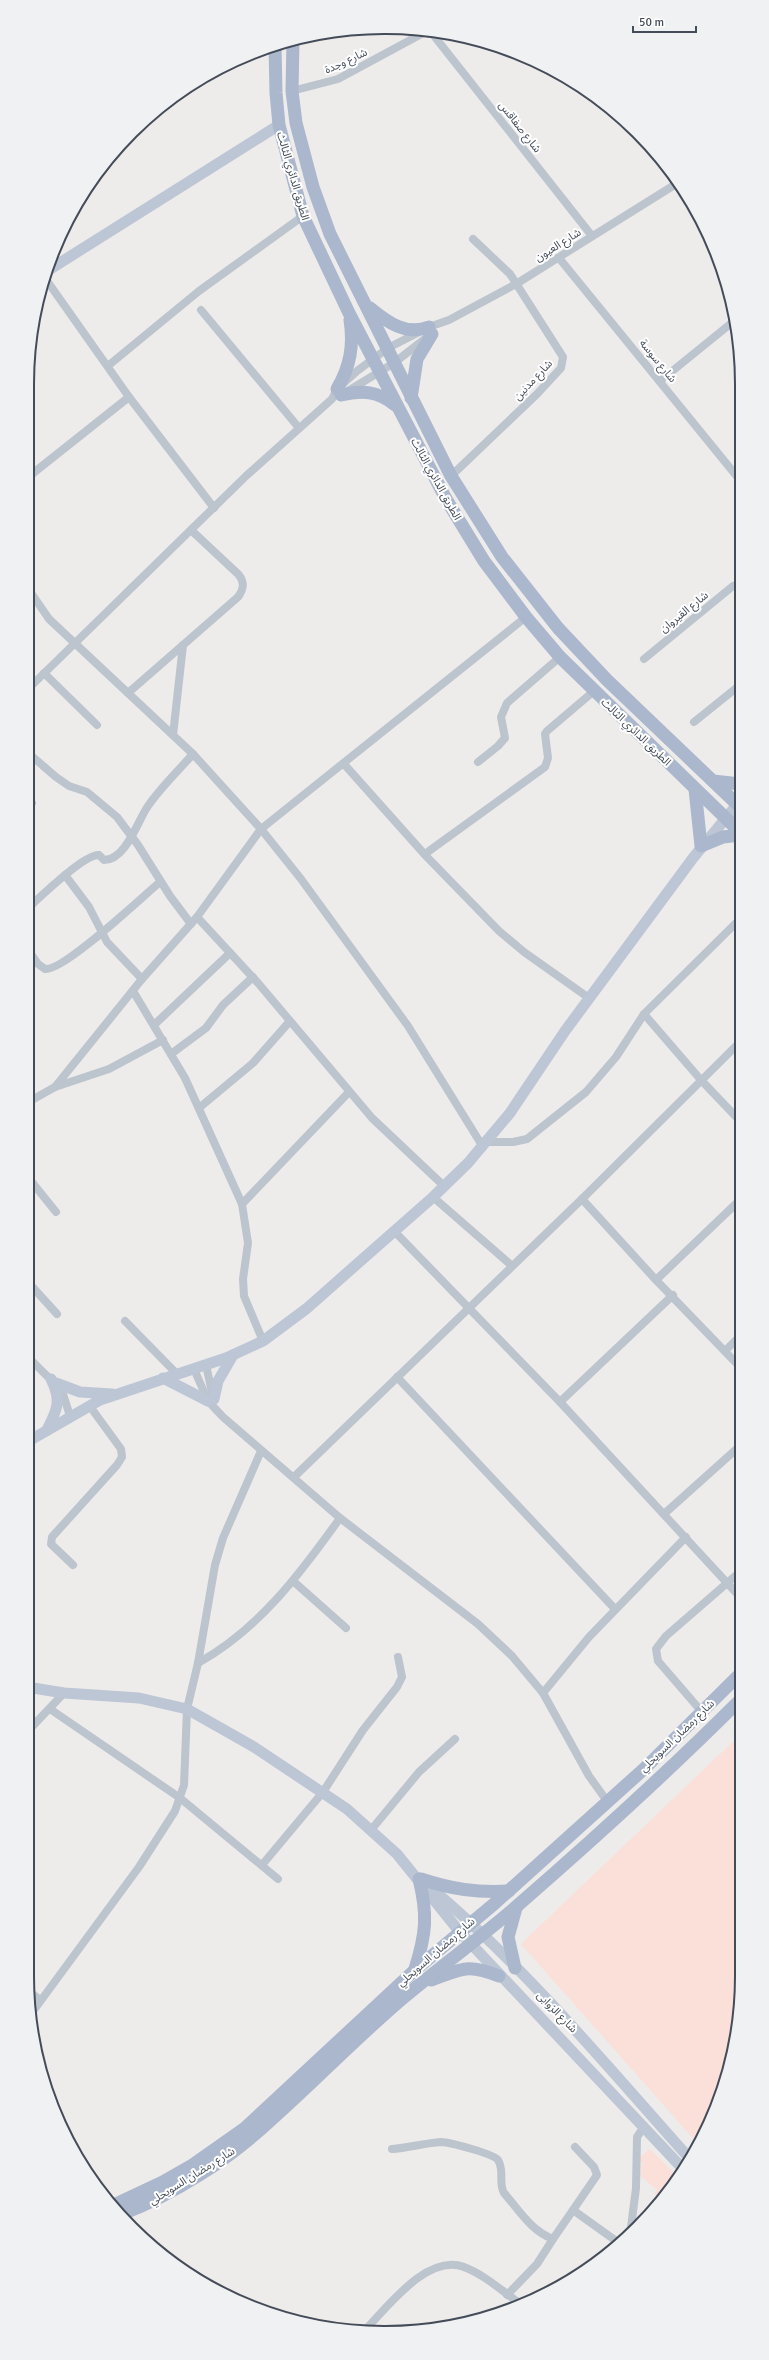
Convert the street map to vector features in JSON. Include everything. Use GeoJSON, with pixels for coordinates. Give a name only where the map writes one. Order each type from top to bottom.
{"type":"FeatureCollection","features":[{"type":"Feature","properties":{"kind":"main road","name":"الطريق الدائري الثالث"},"geometry":{"type":"LineString","coordinates":[[294,46],[292,91],[296,123],[313,187],[330,234],[388,348],[411,400],[451,476],[502,557],[558,628],[607,680],[735,800]]}},
{"type":"Feature","properties":{"kind":"main road","name":"الطريق الدائري الثالث"},"geometry":{"type":"LineString","coordinates":[[275,52],[276,93],[279,125],[303,216],[395,405],[464,530],[526,617],[560,657],[594,692],[735,827]]}},
{"type":"Feature","properties":{"kind":"main road"},"geometry":{"type":"LineString","coordinates":[[366,305],[393,325],[413,330],[430,330],[417,359],[411,400]]}},
{"type":"Feature","properties":{"kind":"main road"},"geometry":{"type":"LineString","coordinates":[[337,394],[346,375],[350,359],[351,333],[349,313]]}},
{"type":"Feature","properties":{"kind":"main road"},"geometry":{"type":"LineString","coordinates":[[337,394],[358,392],[374,393],[386,398],[395,405]]}},
{"type":"Feature","properties":{"kind":"main road"},"geometry":{"type":"LineString","coordinates":[[713,781],[735,783]]}},
{"type":"Feature","properties":{"kind":"main road"},"geometry":{"type":"LineString","coordinates":[[695,789],[701,846],[723,837],[735,836]]}},
{"type":"Feature","properties":{"kind":"main road","name":"شارع رمضان السويحلي"},"geometry":{"type":"LineString","coordinates":[[118,2203],[163,2182],[191,2166],[245,2128],[415,1970],[459,1931],[509,1891],[645,1768],[735,1679]]}},
{"type":"Feature","properties":{"kind":"main road","name":"شارع رمضان السويحلي"},"geometry":{"type":"LineString","coordinates":[[126,2212],[168,2192],[224,2158],[271,2121],[333,2060],[422,1983],[517,1906],[658,1782],[735,1706]]}},
{"type":"Feature","properties":{"kind":"main road"},"geometry":{"type":"LineString","coordinates":[[418,1878],[457,1890],[481,1892],[509,1891]]}},
{"type":"Feature","properties":{"kind":"main road"},"geometry":{"type":"LineString","coordinates":[[415,1970],[426,1928],[426,1908],[418,1878]]}},
{"type":"Feature","properties":{"kind":"main road"},"geometry":{"type":"LineString","coordinates":[[515,1968],[508,1937],[511,1920],[517,1906]]}},
{"type":"Feature","properties":{"kind":"main road"},"geometry":{"type":"LineString","coordinates":[[422,1983],[470,1967],[483,1969],[499,1976]]}},
{"type":"Feature","properties":{"kind":"street","name":"شارع وجدة"},"geometry":{"type":"LineString","coordinates":[[292,91],[338,79],[418,36]]}},
{"type":"Feature","properties":{"kind":"street","name":"شارع صفاقس"},"geometry":{"type":"LineString","coordinates":[[436,38],[592,236]]}},
{"type":"Feature","properties":{"kind":"street"},"geometry":{"type":"LineString","coordinates":[[55,266],[279,125]]}},
{"type":"Feature","properties":{"kind":"street","name":"شارع العيون"},"geometry":{"type":"LineString","coordinates":[[430,330],[516,284],[673,186]]}},
{"type":"Feature","properties":{"kind":"street"},"geometry":{"type":"LineString","coordinates":[[109,365],[199,291],[303,216]]}},
{"type":"Feature","properties":{"kind":"street","name":"شارع مدنين"},"geometry":{"type":"LineString","coordinates":[[451,476],[537,394],[560,368],[563,362],[563,356],[510,274],[473,239]]}},
{"type":"Feature","properties":{"kind":"street","name":"شارع سوسة"},"geometry":{"type":"LineString","coordinates":[[559,258],[735,474]]}},
{"type":"Feature","properties":{"kind":"street"},"geometry":{"type":"LineString","coordinates":[[49,284],[109,365],[129,397],[214,508]]}},
{"type":"Feature","properties":{"kind":"street"},"geometry":{"type":"LineString","coordinates":[[201,310],[299,428]]}},
{"type":"Feature","properties":{"kind":"street"},"geometry":{"type":"LineString","coordinates":[[660,381],[730,325]]}},
{"type":"Feature","properties":{"kind":"street"},"geometry":{"type":"LineString","coordinates":[[34,683],[191,530],[337,394],[372,359],[388,348],[430,330]]}},
{"type":"Feature","properties":{"kind":"street"},"geometry":{"type":"LineString","coordinates":[[337,394],[394,363],[430,330]]}},
{"type":"Feature","properties":{"kind":"street"},"geometry":{"type":"LineString","coordinates":[[34,472],[129,397]]}},
{"type":"Feature","properties":{"kind":"street"},"geometry":{"type":"LineString","coordinates":[[128,693],[238,598],[243,589],[242,579],[238,574],[191,530]]}},
{"type":"Feature","properties":{"kind":"street","name":"شارع القيروان"},"geometry":{"type":"LineString","coordinates":[[644,659],[735,586]]}},
{"type":"Feature","properties":{"kind":"street"},"geometry":{"type":"LineString","coordinates":[[34,597],[49,618],[194,754],[261,829],[301,879],[408,1026],[485,1144]]}},
{"type":"Feature","properties":{"kind":"street"},"geometry":{"type":"LineString","coordinates":[[55,1087],[142,979],[197,917],[261,829],[526,617]]}},
{"type":"Feature","properties":{"kind":"street"},"geometry":{"type":"LineString","coordinates":[[173,735],[183,645]]}},
{"type":"Feature","properties":{"kind":"street"},"geometry":{"type":"LineString","coordinates":[[478,762],[498,746],[505,738],[501,717],[507,703],[560,657]]}},
{"type":"Feature","properties":{"kind":"street"},"geometry":{"type":"LineString","coordinates":[[44,673],[97,725]]}},
{"type":"Feature","properties":{"kind":"street"},"geometry":{"type":"LineString","coordinates":[[694,722],[735,689]]}},
{"type":"Feature","properties":{"kind":"street"},"geometry":{"type":"LineString","coordinates":[[430,851],[545,767],[548,758],[545,734],[594,692]]}},
{"type":"Feature","properties":{"kind":"street"},"geometry":{"type":"LineString","coordinates":[[34,903],[65,875],[92,856],[99,855],[104,860],[108,860],[116,855],[132,836],[148,806],[194,754]]}},
{"type":"Feature","properties":{"kind":"street"},"geometry":{"type":"LineString","coordinates":[[34,759],[69,786],[88,792],[117,817],[132,836],[160,882],[191,924]]}},
{"type":"Feature","properties":{"kind":"street"},"geometry":{"type":"LineString","coordinates":[[344,764],[426,856],[499,931],[524,952],[589,998]]}},
{"type":"Feature","properties":{"kind":"street"},"geometry":{"type":"LineString","coordinates":[[34,1438],[89,1405],[118,1393],[206,1365],[233,1355],[263,1341],[306,1309],[433,1198],[485,1144],[510,1113],[565,1030],[701,846],[735,808]]}},
{"type":"Feature","properties":{"kind":"street"},"geometry":{"type":"LineString","coordinates":[[65,875],[89,907],[107,942],[142,979]]}},
{"type":"Feature","properties":{"kind":"street"},"geometry":{"type":"LineString","coordinates":[[34,958],[38,964],[49,969],[58,967],[102,932],[160,882]]}},
{"type":"Feature","properties":{"kind":"street"},"geometry":{"type":"LineString","coordinates":[[197,917],[252,977],[382,1129],[444,1186]]}},
{"type":"Feature","properties":{"kind":"street"},"geometry":{"type":"LineString","coordinates":[[485,1144],[520,1141],[532,1136],[586,1092],[606,1070],[644,1014],[735,924]]}},
{"type":"Feature","properties":{"kind":"street"},"geometry":{"type":"LineString","coordinates":[[154,1025],[230,953]]}},
{"type":"Feature","properties":{"kind":"street"},"geometry":{"type":"LineString","coordinates":[[172,1054],[206,1028],[223,1005],[252,977]]}},
{"type":"Feature","properties":{"kind":"street"},"geometry":{"type":"LineString","coordinates":[[133,991],[172,1054],[199,1108],[242,1204],[248,1243],[243,1279],[244,1296],[263,1341]]}},
{"type":"Feature","properties":{"kind":"street"},"geometry":{"type":"LineString","coordinates":[[644,1014],[701,1080],[735,1116]]}},
{"type":"Feature","properties":{"kind":"street"},"geometry":{"type":"LineString","coordinates":[[199,1108],[253,1063],[290,1021]]}},
{"type":"Feature","properties":{"kind":"street"},"geometry":{"type":"LineString","coordinates":[[34,1097],[55,1087],[109,1069],[163,1040]]}},
{"type":"Feature","properties":{"kind":"street"},"geometry":{"type":"LineString","coordinates":[[294,1477],[511,1265],[582,1198],[735,1047]]}},
{"type":"Feature","properties":{"kind":"street"},"geometry":{"type":"LineString","coordinates":[[242,1204],[349,1092]]}},
{"type":"Feature","properties":{"kind":"street"},"geometry":{"type":"LineString","coordinates":[[34,1185],[56,1212]]}},
{"type":"Feature","properties":{"kind":"street"},"geometry":{"type":"LineString","coordinates":[[433,1198],[511,1265]]}},
{"type":"Feature","properties":{"kind":"street"},"geometry":{"type":"LineString","coordinates":[[582,1198],[656,1280],[673,1295],[735,1362]]}},
{"type":"Feature","properties":{"kind":"street"},"geometry":{"type":"LineString","coordinates":[[656,1280],[735,1204]]}},
{"type":"Feature","properties":{"kind":"street"},"geometry":{"type":"LineString","coordinates":[[394,1231],[467,1308],[560,1402],[735,1592]]}},
{"type":"Feature","properties":{"kind":"street"},"geometry":{"type":"LineString","coordinates":[[34,1289],[57,1314]]}},
{"type":"Feature","properties":{"kind":"street"},"geometry":{"type":"LineString","coordinates":[[560,1402],[673,1295]]}},
{"type":"Feature","properties":{"kind":"street"},"geometry":{"type":"LineString","coordinates":[[125,1321],[177,1374]]}},
{"type":"Feature","properties":{"kind":"street"},"geometry":{"type":"LineString","coordinates":[[725,1351],[735,1341]]}},
{"type":"Feature","properties":{"kind":"street"},"geometry":{"type":"LineString","coordinates":[[211,1400],[218,1381],[233,1355]]}},
{"type":"Feature","properties":{"kind":"street"},"geometry":{"type":"LineString","coordinates":[[34,1362],[54,1381],[67,1400],[70,1416]]}},
{"type":"Feature","properties":{"kind":"street"},"geometry":{"type":"LineString","coordinates":[[206,1365],[211,1400]]}},
{"type":"Feature","properties":{"kind":"street"},"geometry":{"type":"LineString","coordinates":[[194,1368],[219,1413],[340,1518],[478,1624],[512,1656],[543,1693],[589,1776],[607,1802]]}},
{"type":"Feature","properties":{"kind":"street"},"geometry":{"type":"LineString","coordinates":[[397,1377],[615,1609]]}},
{"type":"Feature","properties":{"kind":"street"},"geometry":{"type":"LineString","coordinates":[[163,1378],[211,1400]]}},
{"type":"Feature","properties":{"kind":"street"},"geometry":{"type":"LineString","coordinates":[[54,1381],[80,1392],[118,1393]]}},
{"type":"Feature","properties":{"kind":"street"},"geometry":{"type":"LineString","coordinates":[[47,1431],[58,1404],[54,1381]]}},
{"type":"Feature","properties":{"kind":"street"},"geometry":{"type":"LineString","coordinates":[[73,1565],[51,1544],[52,1537],[118,1465],[122,1457],[121,1449],[89,1405]]}},
{"type":"Feature","properties":{"kind":"street"},"geometry":{"type":"LineString","coordinates":[[664,1514],[735,1450]]}},
{"type":"Feature","properties":{"kind":"street"},"geometry":{"type":"LineString","coordinates":[[36,2007],[139,1867],[165,1828],[180,1798],[185,1771],[187,1709],[198,1663],[215,1565],[221,1545],[261,1451]]}},
{"type":"Feature","properties":{"kind":"street"},"geometry":{"type":"LineString","coordinates":[[198,1663],[231,1643],[244,1632],[293,1581],[340,1518]]}},
{"type":"Feature","properties":{"kind":"street"},"geometry":{"type":"LineString","coordinates":[[543,1693],[574,1653],[686,1537]]}},
{"type":"Feature","properties":{"kind":"street"},"geometry":{"type":"LineString","coordinates":[[702,1712],[658,1661],[656,1650],[666,1636],[735,1577]]}},
{"type":"Feature","properties":{"kind":"street"},"geometry":{"type":"LineString","coordinates":[[293,1581],[346,1628]]}},
{"type":"Feature","properties":{"kind":"street"},"geometry":{"type":"LineString","coordinates":[[262,1865],[323,1792],[367,1724],[400,1683],[402,1673],[398,1657]]}},
{"type":"Feature","properties":{"kind":"street"},"geometry":{"type":"LineString","coordinates":[[34,1688],[64,1693],[139,1698],[187,1709],[217,1725],[323,1792],[371,1830],[418,1878]]}},
{"type":"Feature","properties":{"kind":"street"},"geometry":{"type":"LineString","coordinates":[[34,1725],[64,1693]]}},
{"type":"Feature","properties":{"kind":"street"},"geometry":{"type":"LineString","coordinates":[[50,1709],[180,1798],[278,1879]]}},
{"type":"Feature","properties":{"kind":"street"},"geometry":{"type":"LineString","coordinates":[[371,1830],[419,1772],[455,1739]]}},
{"type":"Feature","properties":{"kind":"street","name":"شارع الزوابى"},"geometry":{"type":"LineString","coordinates":[[418,1878],[483,1933],[579,2034],[686,2154]]}},
{"type":"Feature","properties":{"kind":"street","name":"شارع الزوابى"},"geometry":{"type":"LineString","coordinates":[[418,1878],[459,1931],[499,1976],[679,2165]]}},
{"type":"Feature","properties":{"kind":"street"},"geometry":{"type":"LineString","coordinates":[[35,1996],[40,2000]]}},
{"type":"Feature","properties":{"kind":"street"},"geometry":{"type":"LineString","coordinates":[[565,2045],[579,2034]]}},
{"type":"Feature","properties":{"kind":"street"},"geometry":{"type":"LineString","coordinates":[[631,2224],[636,2188],[638,2137],[643,2128]]}},
{"type":"Feature","properties":{"kind":"street"},"geometry":{"type":"LineString","coordinates":[[392,2149],[444,2142],[495,2156],[501,2167],[502,2189],[504,2193],[531,2225],[543,2236],[553,2240]]}},
{"type":"Feature","properties":{"kind":"street"},"geometry":{"type":"LineString","coordinates":[[507,2295],[538,2264],[597,2174],[594,2167],[576,2148]]}},
{"type":"Feature","properties":{"kind":"street"},"geometry":{"type":"LineString","coordinates":[[573,2210],[615,2240]]}},
{"type":"Feature","properties":{"kind":"street"},"geometry":{"type":"LineString","coordinates":[[369,2325],[408,2285],[434,2267],[449,2264],[464,2266],[515,2300]]}},
{"type":"Feature","properties":{"kind":"shaded area"},"geometry":{"type":"Polygon","coordinates":[[[735,1740],[735,1976],[732,2021],[723,2066],[716,2088],[694,2140],[521,1944],[735,1740]]]}},
{"type":"Feature","properties":{"kind":"shaded area"},"geometry":{"type":"Polygon","coordinates":[[[650,2149],[672,2171],[673,2174],[657,2196],[654,2194],[657,2190],[639,2175],[642,2170],[639,2168],[643,2164],[639,2161],[641,2156],[650,2149]]]}}]}
